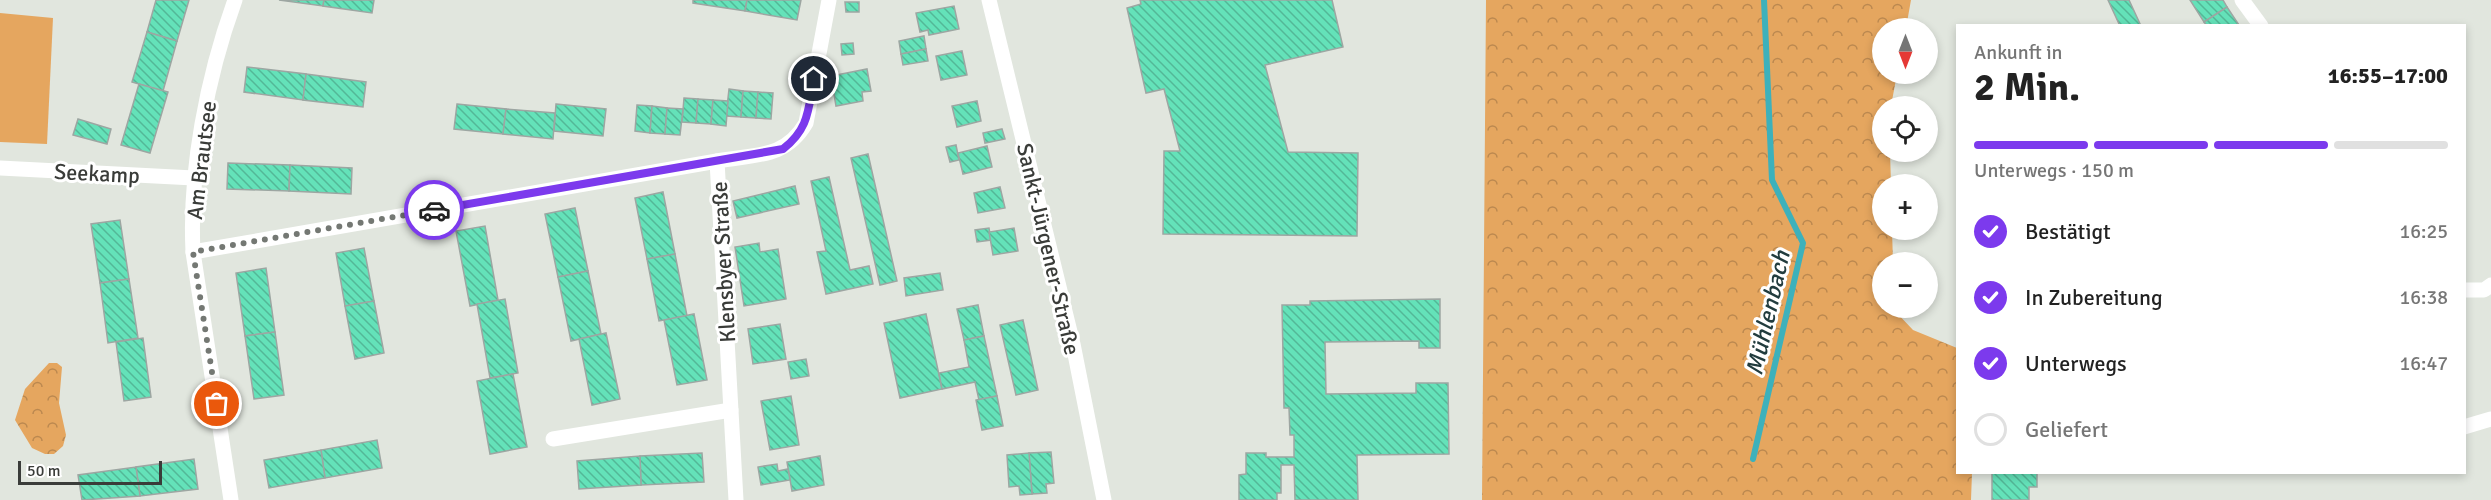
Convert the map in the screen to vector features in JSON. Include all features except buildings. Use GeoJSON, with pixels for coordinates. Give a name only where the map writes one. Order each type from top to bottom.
{"type":"FeatureCollection","features":[{"type":"Feature","properties":{"kind":"street","name":"Am Brautsee"},"geometry":{"type":"LineString","coordinates":[[231,500],[193,252],[191,218],[194,178],[207,100],[235,0]]}},
{"type":"Feature","properties":{"kind":"street","name":"Klensbyer Straße"},"geometry":{"type":"LineString","coordinates":[[736,500],[717,161],[783,149],[797,138],[806,123],[829,0]]}},
{"type":"Feature","properties":{"kind":"street","name":"Sankt-Jürgener-Straße"},"geometry":{"type":"LineString","coordinates":[[989,0],[1073,344],[1104,500]]}},
{"type":"Feature","properties":{"kind":"street"},"geometry":{"type":"LineString","coordinates":[[2242,0],[2260,24]]}},
{"type":"Feature","properties":{"kind":"street"},"geometry":{"type":"LineString","coordinates":[[193,252],[717,161]]}},
{"type":"Feature","properties":{"kind":"street","name":"Seekamp"},"geometry":{"type":"LineString","coordinates":[[0,168],[194,178]]}},
{"type":"Feature","properties":{"kind":"street"},"geometry":{"type":"LineString","coordinates":[[2466,290],[2484,290],[2491,285]]}},
{"type":"Feature","properties":{"kind":"street"},"geometry":{"type":"LineString","coordinates":[[553,439],[732,410]]}},
{"type":"Feature","properties":{"kind":"street"},"geometry":{"type":"LineString","coordinates":[[2466,426],[2491,419]]}},
{"type":"Feature","properties":{"kind":"green space"},"geometry":{"type":"Polygon","coordinates":[[[1486,0],[1911,0],[1908,18],[1872,18],[1872,84],[1895,84],[1893,96],[1872,96],[1872,162],[1890,162],[1891,174],[1872,174],[1872,240],[1892,240],[1893,252],[1872,252],[1872,318],[1902,318],[1913,330],[1956,348],[1956,474],[1972,474],[1971,500],[1482,500],[1486,0]]]}},
{"type":"Feature","properties":{"kind":"green space"},"geometry":{"type":"Polygon","coordinates":[[[0,13],[53,18],[47,144],[0,142],[0,13]]]}},
{"type":"Feature","properties":{"kind":"green space"},"geometry":{"type":"Polygon","coordinates":[[[49,363],[57,363],[62,367],[59,403],[66,435],[63,446],[54,454],[45,454],[32,448],[15,420],[25,389],[49,363]]]}},
{"type":"Feature","properties":{"kind":"waterway","name":"Mühlenbach"},"geometry":{"type":"LineString","coordinates":[[1753,459],[1803,243],[1772,180],[1764,0]]}},
{"type":"Feature","properties":{"kind":"way so far"},"geometry":{"type":"LineString","coordinates":[[217,404],[193,252],[434,210]]}},
{"type":"Feature","properties":{"kind":"route"},"geometry":{"type":"LineString","coordinates":[[434,210],[783,149],[797,138],[806,123],[814,79]]}}]}
